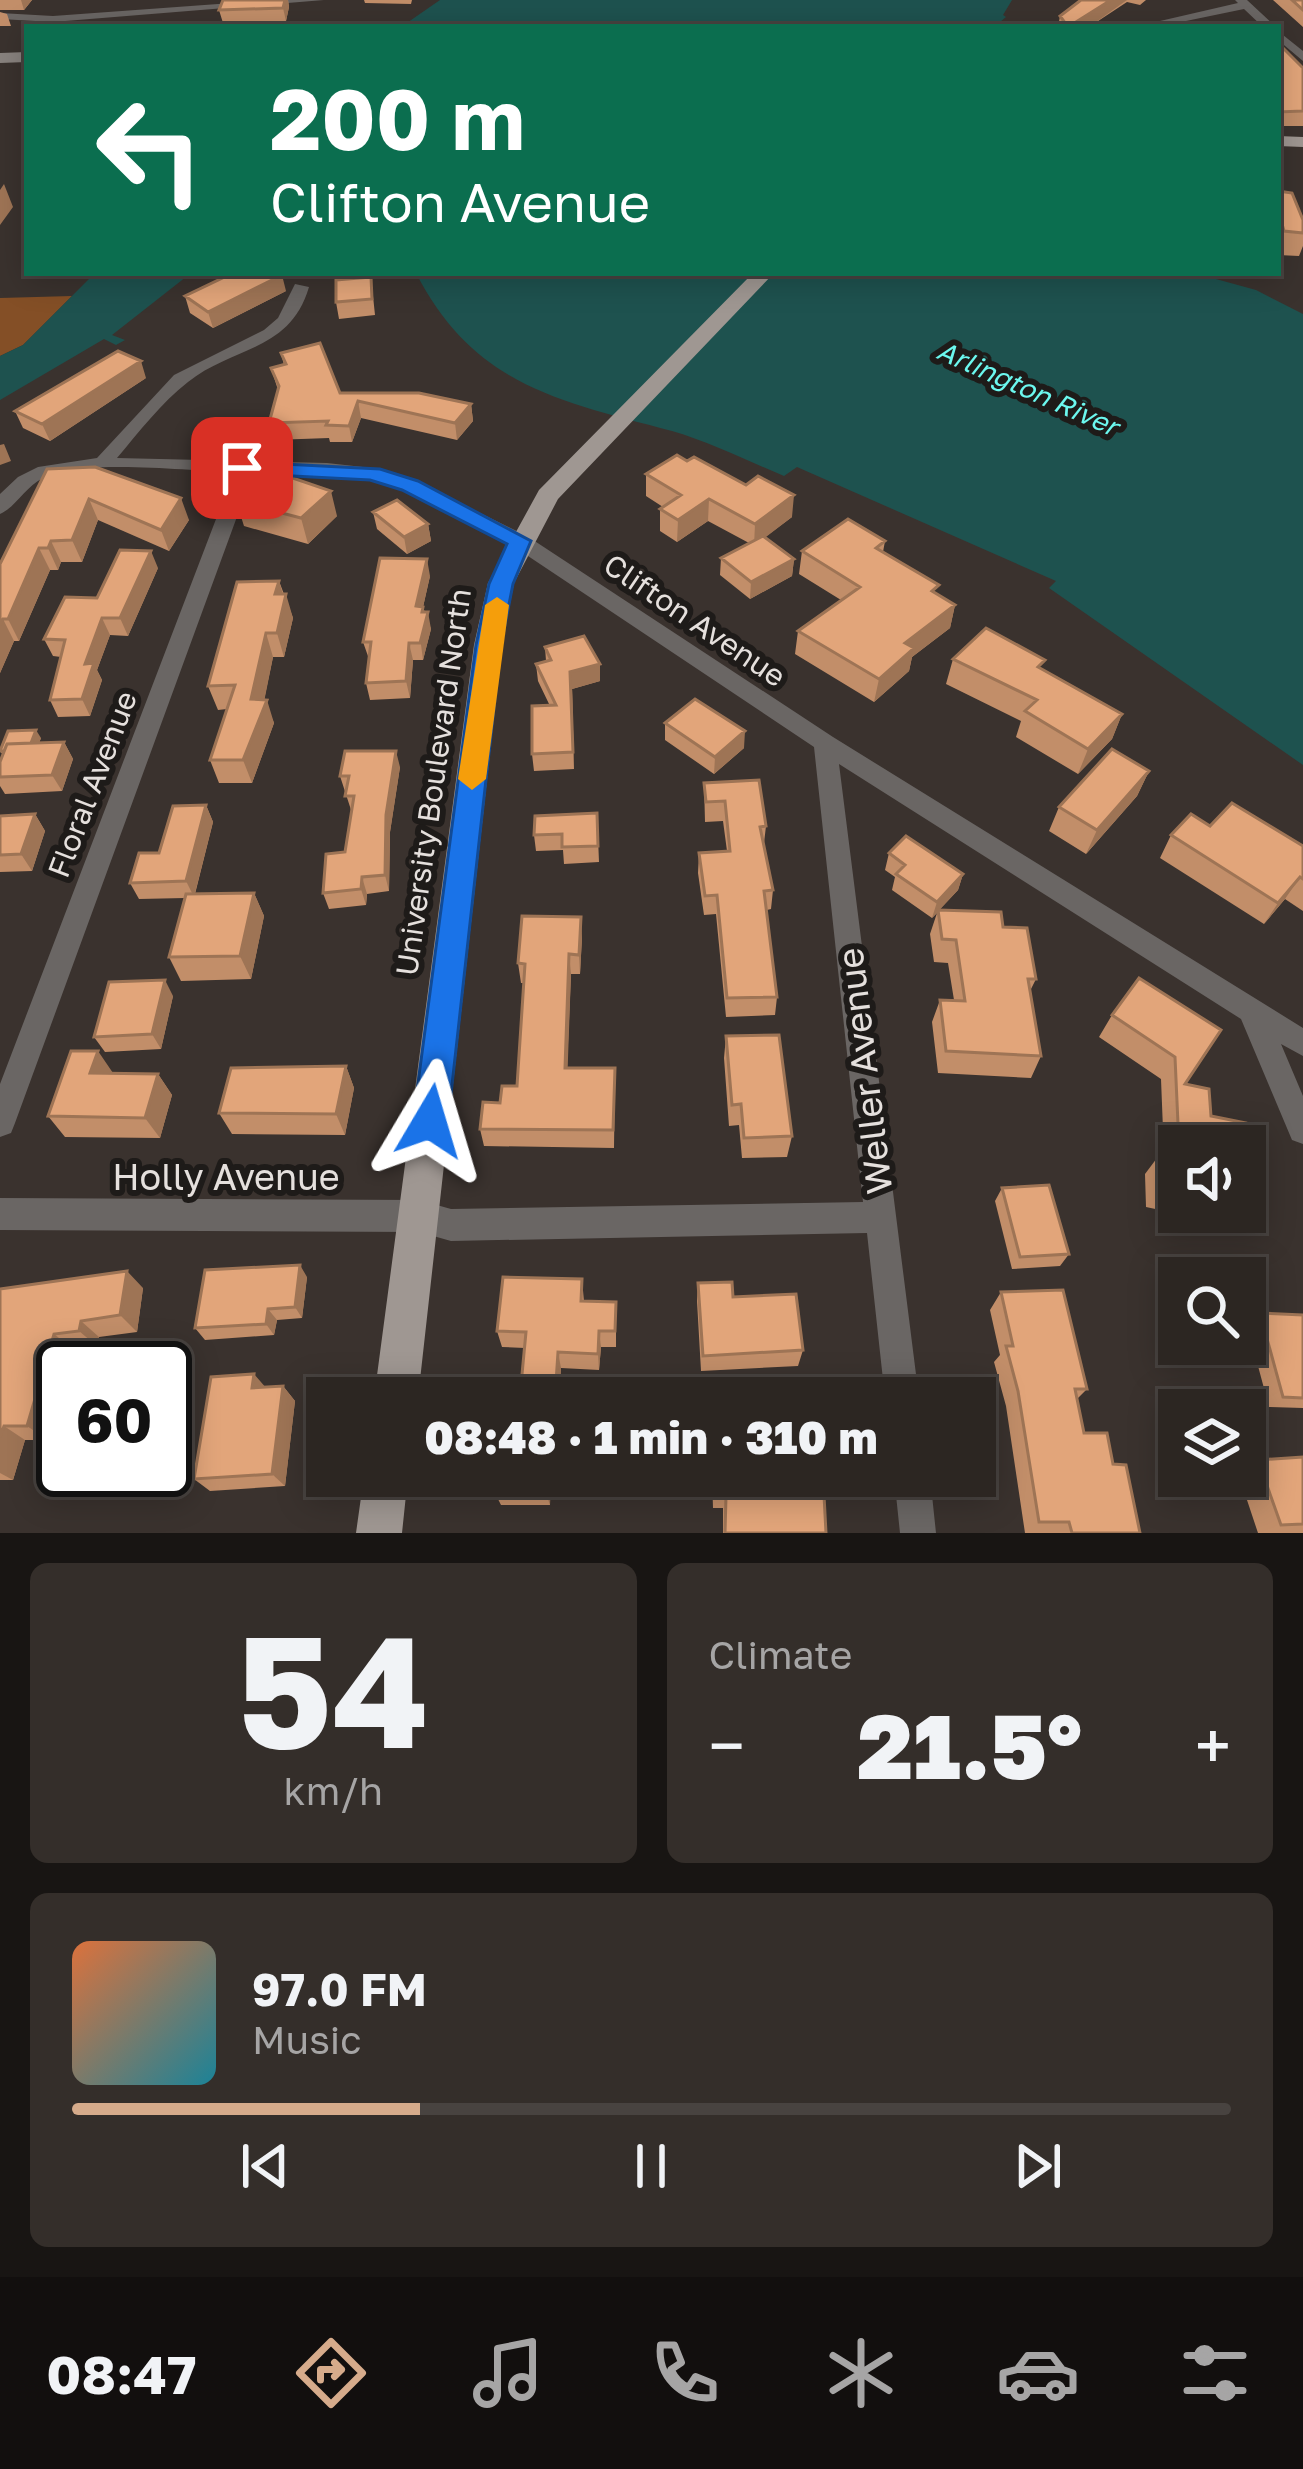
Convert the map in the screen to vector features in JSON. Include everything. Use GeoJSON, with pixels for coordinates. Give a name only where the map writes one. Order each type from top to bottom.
{"type":"FeatureCollection","features":[{"type":"Feature","properties":{"kind":"main road","name":"University Boulevard North"},"geometry":{"type":"LineString","coordinates":[[399,1377],[488,645],[501,584],[548,495],[761,276]]}},
{"type":"Feature","properties":{"kind":"main road"},"geometry":{"type":"LineString","coordinates":[[379,1533],[383,1497]]}},
{"type":"Feature","properties":{"kind":"street"},"geometry":{"type":"LineString","coordinates":[[0,16],[51,23],[318,0]]}},
{"type":"Feature","properties":{"kind":"street"},"geometry":{"type":"LineString","coordinates":[[1152,24],[1244,2],[1267,24]]}},
{"type":"Feature","properties":{"kind":"street"},"geometry":{"type":"LineString","coordinates":[[103,463],[178,380],[286,324],[298,306],[301,287]]}},
{"type":"Feature","properties":{"kind":"street","name":"Clifton Avenue"},"geometry":{"type":"LineString","coordinates":[[0,508],[19,482],[56,465],[372,474],[410,486],[520,541],[825,743],[1303,1043]]}},
{"type":"Feature","properties":{"kind":"street","name":"Floral Avenue"},"geometry":{"type":"LineString","coordinates":[[0,1124],[245,468]]}},
{"type":"Feature","properties":{"kind":"street","name":"Weller Avenue"},"geometry":{"type":"LineString","coordinates":[[825,743],[900,1377]]}},
{"type":"Feature","properties":{"kind":"street"},"geometry":{"type":"LineString","coordinates":[[1250,1008],[1303,1130]]}},
{"type":"Feature","properties":{"kind":"street","name":"Holly Avenue"},"geometry":{"type":"LineString","coordinates":[[0,1214],[419,1216],[451,1225],[881,1217]]}},
{"type":"Feature","properties":{"kind":"street"},"geometry":{"type":"LineString","coordinates":[[914,1497],[918,1533]]}},
{"type":"Feature","properties":{"kind":"shaded area"},"geometry":{"type":"Polygon","coordinates":[[[72,296],[23,345],[0,356],[0,298],[72,296]]]}},
{"type":"Feature","properties":{"kind":"water"},"geometry":{"type":"Polygon","coordinates":[[[440,0],[1012,0],[1006,17],[998,24],[405,24],[440,0]]]}},
{"type":"Feature","properties":{"kind":"water"},"geometry":{"type":"Polygon","coordinates":[[[92,276],[187,276],[112,335],[125,340],[116,345],[104,339],[0,400],[0,356],[23,345],[92,276]]]}},
{"type":"Feature","properties":{"kind":"water","name":"Arlington River"},"geometry":{"type":"Polygon","coordinates":[[[418,276],[1205,276],[1256,290],[1303,314],[1303,765],[1049,588],[1056,581],[797,467],[784,476],[686,435],[557,398],[493,365],[439,311],[418,276]]]}},
{"type":"Feature","properties":{"kind":"building"},"geometry":{"type":"Polygon","coordinates":[[[223,0],[285,0],[283,8],[219,10],[223,0]]]}},
{"type":"Feature","properties":{"kind":"building"},"geometry":{"type":"Polygon","coordinates":[[[1081,0],[1111,0],[1073,24],[1066,24],[1060,16],[1081,0]]]}},
{"type":"Feature","properties":{"kind":"building"},"geometry":{"type":"Polygon","coordinates":[[[1281,46],[1303,68],[1303,111],[1281,112],[1281,46]]]}},
{"type":"Feature","properties":{"kind":"building"},"geometry":{"type":"Polygon","coordinates":[[[1281,191],[1292,193],[1303,233],[1284,231],[1281,191]]]}},
{"type":"Feature","properties":{"kind":"building"},"geometry":{"type":"Polygon","coordinates":[[[227,276],[280,276],[208,312],[185,296],[227,276]]]}},
{"type":"Feature","properties":{"kind":"building"},"geometry":{"type":"Polygon","coordinates":[[[371,277],[372,299],[336,302],[336,280],[371,277]]]}},
{"type":"Feature","properties":{"kind":"building"},"geometry":{"type":"Polygon","coordinates":[[[320,343],[340,393],[419,393],[471,404],[455,423],[358,401],[349,426],[326,425],[328,421],[269,423],[279,386],[271,368],[286,364],[281,353],[320,343]]]}},
{"type":"Feature","properties":{"kind":"building"},"geometry":{"type":"Polygon","coordinates":[[[118,351],[141,361],[42,424],[15,411],[118,351]]]}},
{"type":"Feature","properties":{"kind":"building"},"geometry":{"type":"Polygon","coordinates":[[[677,455],[687,461],[694,457],[746,485],[758,476],[794,495],[755,524],[709,499],[678,520],[660,509],[681,495],[646,474],[677,455]]]}},
{"type":"Feature","properties":{"kind":"building"},"geometry":{"type":"Polygon","coordinates":[[[95,467],[181,498],[161,530],[89,499],[72,540],[51,541],[48,548],[39,548],[8,619],[0,625],[0,564],[47,469],[95,467]]]}},
{"type":"Feature","properties":{"kind":"building"},"geometry":{"type":"Polygon","coordinates":[[[257,474],[281,474],[331,491],[301,518],[236,501],[257,474]]]}},
{"type":"Feature","properties":{"kind":"building"},"geometry":{"type":"Polygon","coordinates":[[[397,500],[428,524],[404,537],[373,512],[397,500]]]}},
{"type":"Feature","properties":{"kind":"building"},"geometry":{"type":"Polygon","coordinates":[[[848,519],[885,541],[876,548],[939,585],[932,591],[955,605],[905,643],[914,648],[879,679],[798,631],[860,587],[802,551],[848,519]]]}},
{"type":"Feature","properties":{"kind":"building"},"geometry":{"type":"Polygon","coordinates":[[[763,536],[794,559],[751,582],[721,558],[763,536]]]}},
{"type":"Feature","properties":{"kind":"building"},"geometry":{"type":"Polygon","coordinates":[[[120,550],[151,551],[120,618],[102,618],[85,664],[94,663],[82,699],[50,700],[65,640],[44,639],[65,597],[97,598],[120,550]]]}},
{"type":"Feature","properties":{"kind":"building"},"geometry":{"type":"Polygon","coordinates":[[[380,558],[427,559],[416,606],[428,612],[420,643],[409,643],[406,681],[366,683],[371,642],[363,642],[380,558]]]}},
{"type":"Feature","properties":{"kind":"building"},"geometry":{"type":"Polygon","coordinates":[[[279,581],[275,594],[286,594],[277,633],[266,633],[251,699],[267,700],[243,760],[210,760],[235,685],[208,686],[237,582],[279,581]]]}},
{"type":"Feature","properties":{"kind":"building"},"geometry":{"type":"Polygon","coordinates":[[[986,628],[1045,660],[1038,667],[1122,714],[1088,749],[1025,711],[1037,700],[953,659],[986,628]]]}},
{"type":"Feature","properties":{"kind":"building"},"geometry":{"type":"Polygon","coordinates":[[[584,636],[600,664],[570,672],[573,752],[532,754],[532,706],[556,705],[536,664],[551,660],[545,647],[584,636]]]}},
{"type":"Feature","properties":{"kind":"building"},"geometry":{"type":"Polygon","coordinates":[[[695,699],[745,731],[715,757],[665,723],[695,699]]]}},
{"type":"Feature","properties":{"kind":"building"},"geometry":{"type":"Polygon","coordinates":[[[36,730],[31,743],[7,744],[0,751],[8,731],[36,730]]]}},
{"type":"Feature","properties":{"kind":"building"},"geometry":{"type":"Polygon","coordinates":[[[64,742],[52,775],[0,777],[7,744],[64,742]]]}},
{"type":"Feature","properties":{"kind":"building"},"geometry":{"type":"Polygon","coordinates":[[[1112,749],[1149,771],[1097,830],[1059,807],[1112,749]]]}},
{"type":"Feature","properties":{"kind":"building"},"geometry":{"type":"Polygon","coordinates":[[[345,751],[396,751],[386,815],[385,875],[362,877],[361,889],[323,893],[326,854],[345,852],[354,796],[345,796],[349,776],[340,776],[345,751]]]}},
{"type":"Feature","properties":{"kind":"building"},"geometry":{"type":"Polygon","coordinates":[[[759,780],[766,826],[760,827],[773,890],[764,891],[777,997],[727,998],[717,895],[705,896],[699,853],[730,851],[725,801],[706,802],[704,783],[759,780]]]}},
{"type":"Feature","properties":{"kind":"building"},"geometry":{"type":"Polygon","coordinates":[[[1232,803],[1303,846],[1303,879],[1278,903],[1171,835],[1191,814],[1210,826],[1232,803]]]}},
{"type":"Feature","properties":{"kind":"building"},"geometry":{"type":"Polygon","coordinates":[[[206,805],[186,881],[130,883],[139,853],[159,853],[173,806],[206,805]]]}},
{"type":"Feature","properties":{"kind":"building"},"geometry":{"type":"Polygon","coordinates":[[[597,813],[598,846],[562,847],[562,834],[534,835],[535,816],[597,813]]]}},
{"type":"Feature","properties":{"kind":"building"},"geometry":{"type":"Polygon","coordinates":[[[35,814],[21,854],[0,855],[0,816],[35,814]]]}},
{"type":"Feature","properties":{"kind":"building"},"geometry":{"type":"Polygon","coordinates":[[[906,836],[963,874],[937,902],[896,874],[905,865],[889,853],[906,836]]]}},
{"type":"Feature","properties":{"kind":"building"},"geometry":{"type":"Polygon","coordinates":[[[254,893],[240,956],[169,957],[186,894],[254,893]]]}},
{"type":"Feature","properties":{"kind":"building"},"geometry":{"type":"Polygon","coordinates":[[[938,910],[1001,912],[1003,927],[1027,928],[1036,979],[1028,979],[1041,1056],[946,1051],[940,1000],[965,1001],[956,940],[942,939],[938,910]]]}},
{"type":"Feature","properties":{"kind":"building"},"geometry":{"type":"Polygon","coordinates":[[[522,916],[581,917],[579,955],[569,954],[565,1068],[615,1068],[613,1130],[480,1129],[483,1102],[500,1103],[502,1086],[517,1086],[525,964],[518,963],[522,916]]]}},
{"type":"Feature","properties":{"kind":"building"},"geometry":{"type":"Polygon","coordinates":[[[1139,978],[1221,1030],[1185,1084],[1209,1089],[1211,1116],[1246,1125],[1178,1125],[1175,1057],[1112,1015],[1139,978]]]}},
{"type":"Feature","properties":{"kind":"building"},"geometry":{"type":"Polygon","coordinates":[[[165,980],[152,1034],[94,1037],[109,982],[165,980]]]}},
{"type":"Feature","properties":{"kind":"building"},"geometry":{"type":"Polygon","coordinates":[[[779,1035],[792,1136],[744,1138],[741,1104],[732,1105],[726,1036],[779,1035]]]}},
{"type":"Feature","properties":{"kind":"building"},"geometry":{"type":"Polygon","coordinates":[[[71,1051],[98,1051],[90,1073],[158,1074],[145,1118],[48,1116],[71,1051]]]}},
{"type":"Feature","properties":{"kind":"building"},"geometry":{"type":"Polygon","coordinates":[[[346,1066],[336,1114],[219,1113],[231,1068],[346,1066]]]}},
{"type":"Feature","properties":{"kind":"building"},"geometry":{"type":"Polygon","coordinates":[[[1049,1185],[1069,1254],[1020,1257],[1002,1188],[1049,1185]]]}},
{"type":"Feature","properties":{"kind":"building"},"geometry":{"type":"Polygon","coordinates":[[[300,1265],[295,1307],[268,1309],[266,1324],[195,1328],[205,1270],[300,1265]]]}},
{"type":"Feature","properties":{"kind":"building"},"geometry":{"type":"Polygon","coordinates":[[[127,1271],[120,1315],[81,1321],[79,1331],[54,1334],[52,1341],[36,1341],[36,1395],[27,1426],[4,1426],[0,1437],[0,1289],[127,1271]]]}},
{"type":"Feature","properties":{"kind":"building"},"geometry":{"type":"Polygon","coordinates":[[[503,1277],[582,1279],[581,1301],[616,1302],[615,1331],[599,1331],[598,1354],[558,1352],[556,1377],[522,1377],[526,1332],[497,1331],[503,1277]]]}},
{"type":"Feature","properties":{"kind":"building"},"geometry":{"type":"Polygon","coordinates":[[[732,1282],[733,1297],[796,1294],[803,1350],[703,1356],[698,1283],[732,1282]]]}},
{"type":"Feature","properties":{"kind":"building"},"geometry":{"type":"Polygon","coordinates":[[[1063,1290],[1087,1389],[1075,1389],[1084,1433],[1107,1433],[1113,1464],[1126,1465],[1140,1533],[1072,1533],[1069,1522],[1039,1522],[1006,1346],[1013,1346],[1001,1292],[1063,1290]]]}},
{"type":"Feature","properties":{"kind":"building"},"geometry":{"type":"Polygon","coordinates":[[[1266,1313],[1303,1315],[1303,1398],[1283,1397],[1266,1335],[1266,1313]]]}},
{"type":"Feature","properties":{"kind":"building"},"geometry":{"type":"Polygon","coordinates":[[[254,1374],[252,1388],[283,1386],[272,1474],[194,1479],[211,1377],[254,1374]]]}},
{"type":"Feature","properties":{"kind":"building"},"geometry":{"type":"Polygon","coordinates":[[[1303,1457],[1303,1524],[1281,1525],[1266,1483],[1266,1459],[1303,1457]]]}},
{"type":"Feature","properties":{"kind":"building"},"geometry":{"type":"Polygon","coordinates":[[[726,1497],[824,1497],[826,1533],[725,1533],[726,1497]]]}},
{"type":"Feature","properties":{"kind":"slow traffic"},"geometry":{"type":"LineString","coordinates":[[472,779],[497,605]]}},
{"type":"Feature","properties":{"kind":"route"},"geometry":{"type":"LineString","coordinates":[[242,468],[372,474],[410,486],[520,541],[501,584],[488,645],[430,1121]]}}]}
